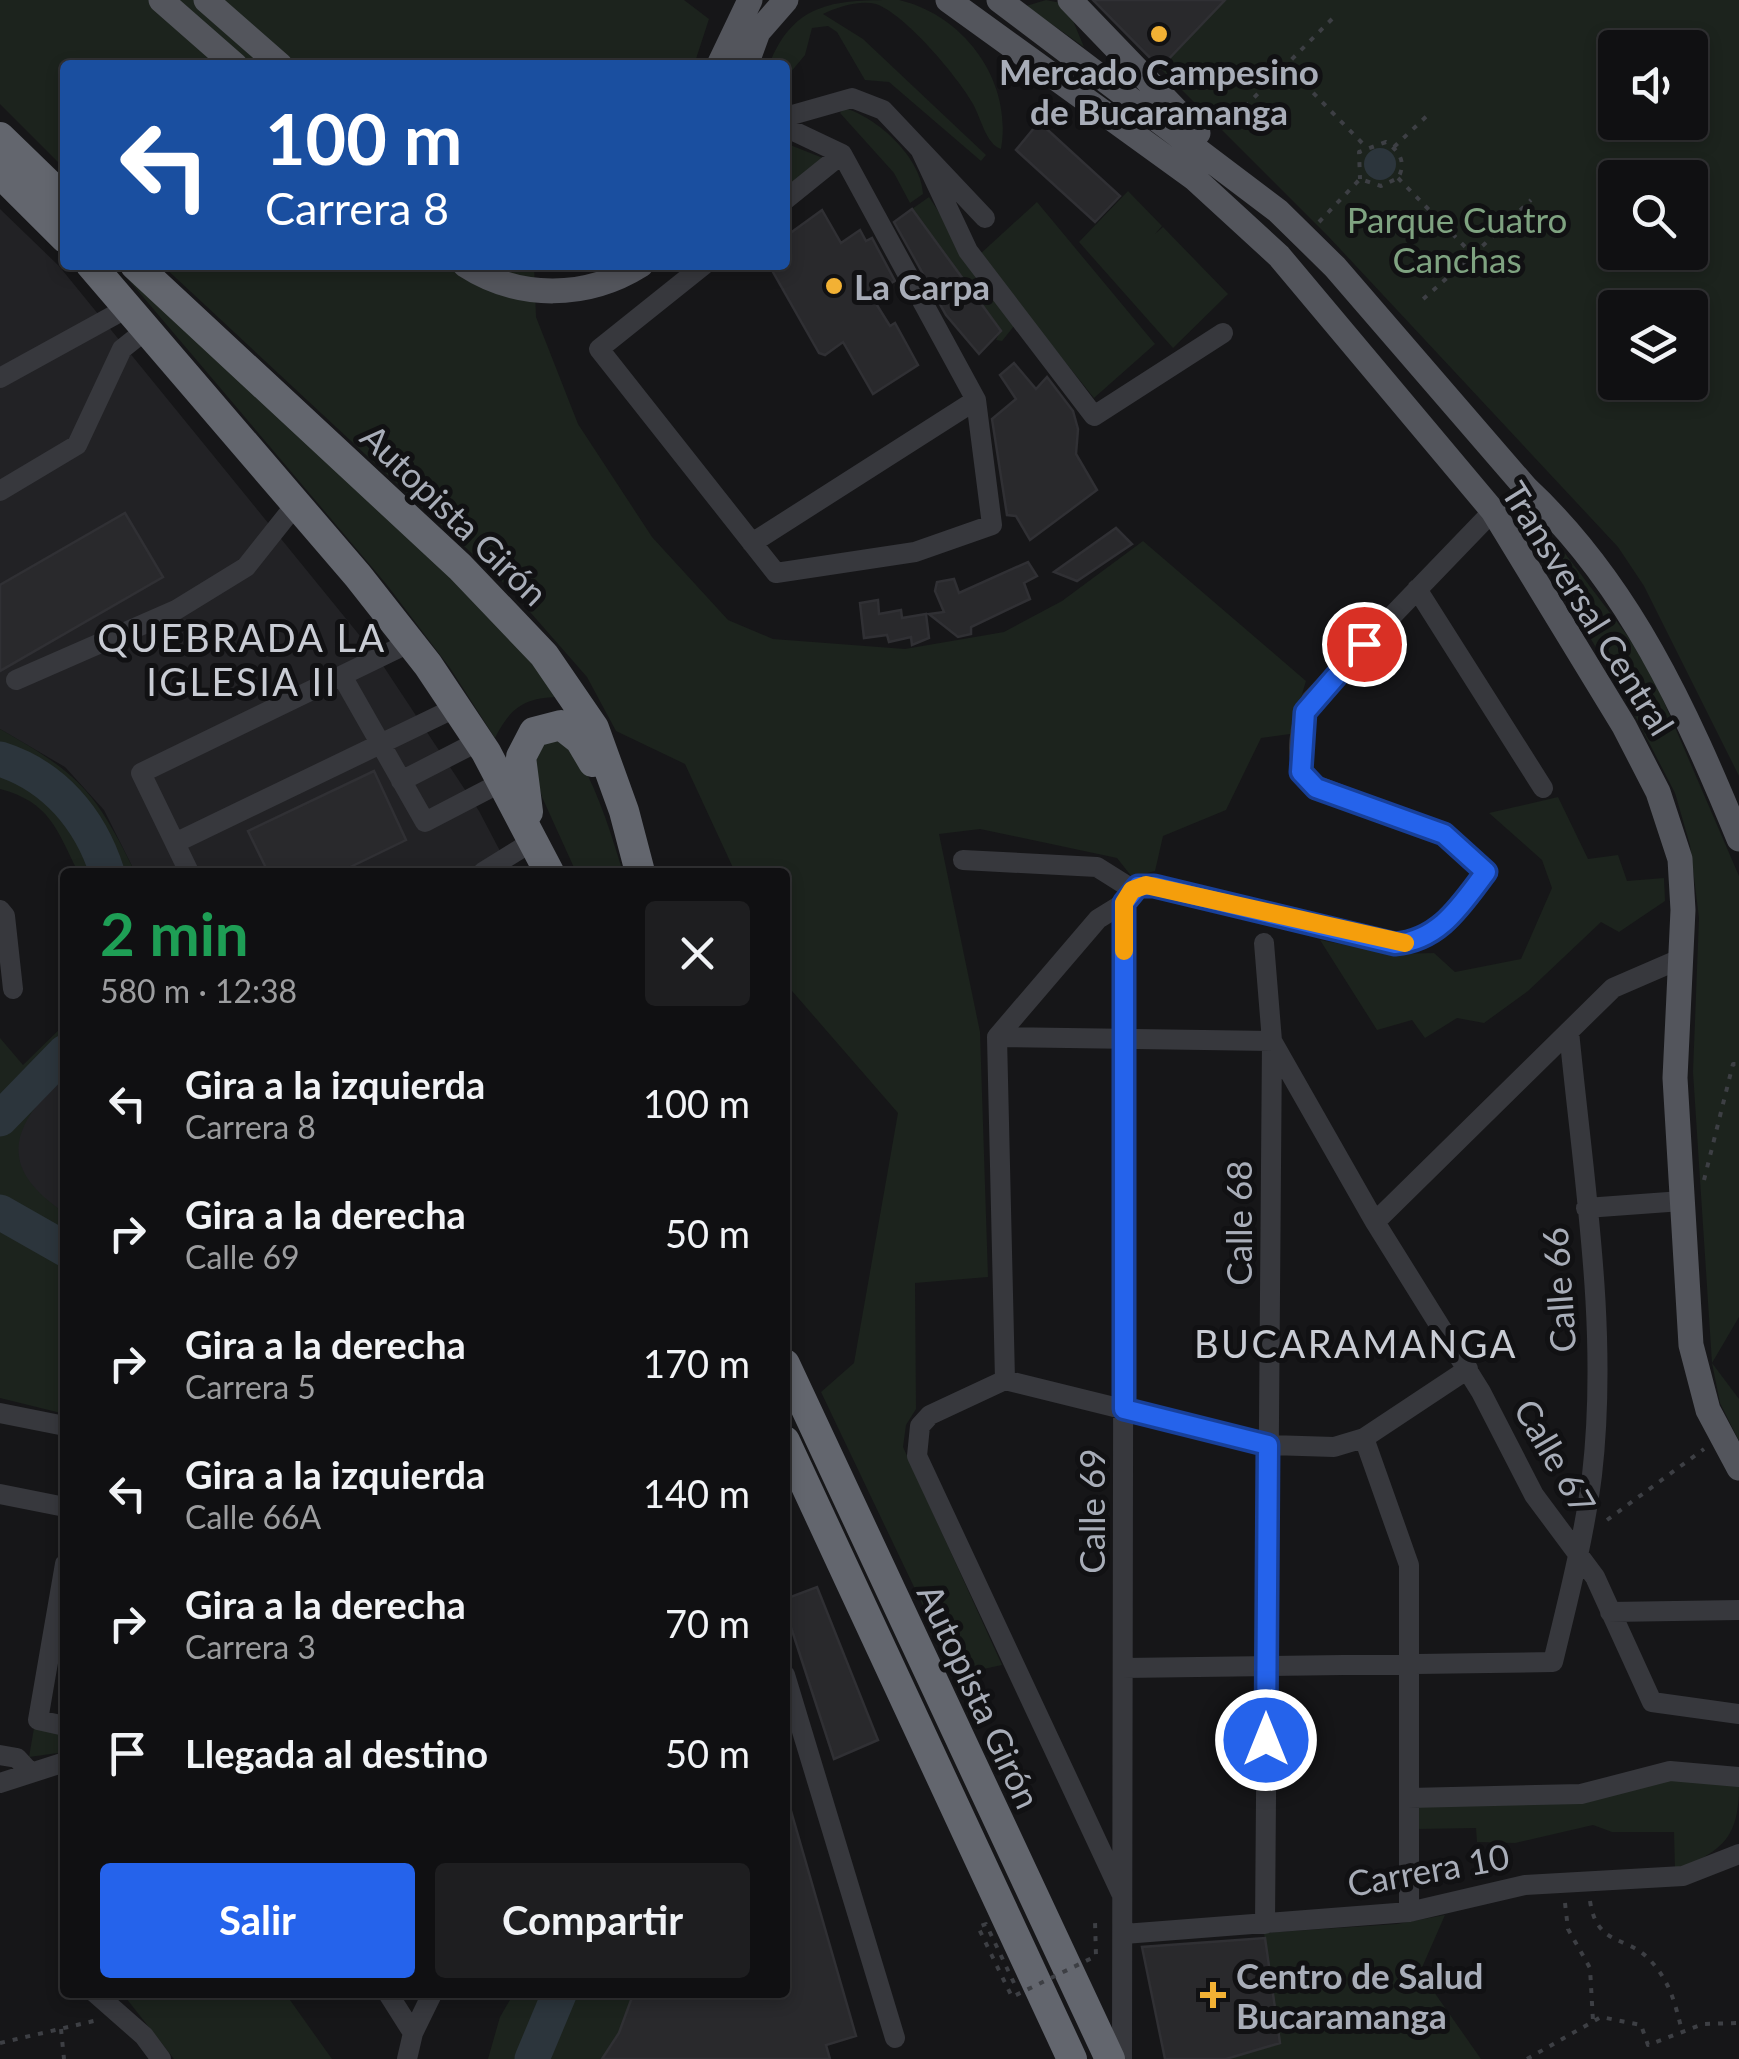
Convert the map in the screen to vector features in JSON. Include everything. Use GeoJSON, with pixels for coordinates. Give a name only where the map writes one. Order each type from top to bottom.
{"type":"FeatureCollection","features":[{"type":"Feature","properties":{"kind":"highway"},"geometry":{"type":"LineString","coordinates":[[0,137],[60,195]]}},
{"type":"Feature","properties":{"kind":"highway"},"geometry":{"type":"LineString","coordinates":[[3,182],[60,233]]}},
{"type":"Feature","properties":{"kind":"highway"},"geometry":{"type":"LineString","coordinates":[[95,270],[411,642],[479,741],[547,868]]}},
{"type":"Feature","properties":{"kind":"highway","name":"Autopista Girón"},"geometry":{"type":"LineString","coordinates":[[140,270],[522,628],[570,689],[594,728],[624,811],[639,868]]}},
{"type":"Feature","properties":{"kind":"highway"},"geometry":{"type":"LineString","coordinates":[[532,841],[521,756],[527,739],[544,726],[562,724],[570,730],[624,811]]}},
{"type":"Feature","properties":{"kind":"highway","name":"Autopista Girón"},"geometry":{"type":"LineString","coordinates":[[790,1375],[1110,2059]]}},
{"type":"Feature","properties":{"kind":"highway","name":"Autopista Girón"},"geometry":{"type":"LineString","coordinates":[[790,1452],[1061,2050]]}},
{"type":"Feature","properties":{"kind":"main road"},"geometry":{"type":"LineString","coordinates":[[160,0],[228,60]]}},
{"type":"Feature","properties":{"kind":"main road"},"geometry":{"type":"LineString","coordinates":[[206,0],[274,60]]}},
{"type":"Feature","properties":{"kind":"main road"},"geometry":{"type":"LineString","coordinates":[[721,60],[750,0]]}},
{"type":"Feature","properties":{"kind":"main road"},"geometry":{"type":"LineString","coordinates":[[748,60],[758,32],[786,0]]}},
{"type":"Feature","properties":{"kind":"main road","name":"Transversal Central"},"geometry":{"type":"LineString","coordinates":[[948,0],[1194,178],[1240,218],[1316,298],[1493,511],[1585,656],[1663,804],[1680,858],[1675,1048],[1691,1345],[1720,1437],[1739,1468]]}},
{"type":"Feature","properties":{"kind":"main road"},"geometry":{"type":"LineString","coordinates":[[1070,0],[1250,187]]}},
{"type":"Feature","properties":{"kind":"main road"},"geometry":{"type":"LineString","coordinates":[[988,29],[1005,2]]}},
{"type":"Feature","properties":{"kind":"main road","name":"Transversal Central"},"geometry":{"type":"LineString","coordinates":[[1005,2],[1250,187],[1306,237],[1526,488],[1557,517],[1617,596],[1673,684],[1739,839]]}},
{"type":"Feature","properties":{"kind":"main road"},"geometry":{"type":"LineString","coordinates":[[475,270],[506,286],[554,292],[605,282],[630,270]]}},
{"type":"Feature","properties":{"kind":"street"},"geometry":{"type":"LineString","coordinates":[[790,116],[852,98],[883,110],[985,218]]}},
{"type":"Feature","properties":{"kind":"street"},"geometry":{"type":"LineString","coordinates":[[698,270],[598,349],[776,573],[915,552],[992,525],[976,400],[842,154],[790,129]]}},
{"type":"Feature","properties":{"kind":"street"},"geometry":{"type":"LineString","coordinates":[[922,150],[968,251],[1094,416],[1222,333]]}},
{"type":"Feature","properties":{"kind":"street"},"geometry":{"type":"LineString","coordinates":[[790,196],[842,154]]}},
{"type":"Feature","properties":{"kind":"street"},"geometry":{"type":"LineString","coordinates":[[0,378],[138,318]]}},
{"type":"Feature","properties":{"kind":"street"},"geometry":{"type":"LineString","coordinates":[[0,491],[77,445],[138,318]]}},
{"type":"Feature","properties":{"kind":"street"},"geometry":{"type":"LineString","coordinates":[[752,543],[976,400]]}},
{"type":"Feature","properties":{"kind":"street"},"geometry":{"type":"LineString","coordinates":[[16,680],[176,610],[246,567],[296,504]]}},
{"type":"Feature","properties":{"kind":"street"},"geometry":{"type":"LineString","coordinates":[[1005,1380],[997,1037],[1098,919],[1128,896],[1154,886],[1395,944],[1432,934],[1486,872],[1444,834],[1316,788],[1301,772],[1300,736],[1311,700],[1493,511]]}},
{"type":"Feature","properties":{"kind":"street"},"geometry":{"type":"LineString","coordinates":[[1417,589],[1543,788]]}},
{"type":"Feature","properties":{"kind":"street"},"geometry":{"type":"LineString","coordinates":[[187,868],[141,772],[411,642]]}},
{"type":"Feature","properties":{"kind":"street"},"geometry":{"type":"LineString","coordinates":[[342,676],[425,822],[502,782]]}},
{"type":"Feature","properties":{"kind":"street"},"geometry":{"type":"LineString","coordinates":[[174,843],[457,707]]}},
{"type":"Feature","properties":{"kind":"street"},"geometry":{"type":"LineString","coordinates":[[401,781],[479,741]]}},
{"type":"Feature","properties":{"kind":"street"},"geometry":{"type":"LineString","coordinates":[[489,868],[532,841]]}},
{"type":"Feature","properties":{"kind":"street"},"geometry":{"type":"LineString","coordinates":[[963,860],[1097,867],[1128,896]]}},
{"type":"Feature","properties":{"kind":"street","name":"Calle 69"},"geometry":{"type":"LineString","coordinates":[[1122,2059],[1124,1039],[1128,896]]}},
{"type":"Feature","properties":{"kind":"street"},"geometry":{"type":"LineString","coordinates":[[0,910],[5,916],[13,989]]}},
{"type":"Feature","properties":{"kind":"street","name":"Calle 68"},"geometry":{"type":"LineString","coordinates":[[1264,943],[1272,1041],[1265,1924]]}},
{"type":"Feature","properties":{"kind":"street"},"geometry":{"type":"LineString","coordinates":[[1375,1222],[1622,982],[1680,959]]}},
{"type":"Feature","properties":{"kind":"street","name":"Calle 66"},"geometry":{"type":"LineString","coordinates":[[1410,1664],[1553,1662],[1580,1547],[1592,1474],[1596,1378],[1586,1208],[1569,1031]]}},
{"type":"Feature","properties":{"kind":"street"},"geometry":{"type":"LineString","coordinates":[[997,1037],[1272,1041]]}},
{"type":"Feature","properties":{"kind":"street","name":"Calle 67"},"geometry":{"type":"LineString","coordinates":[[1272,1041],[1375,1222],[1468,1369],[1534,1495],[1580,1547],[1652,1702],[1739,1714]]}},
{"type":"Feature","properties":{"kind":"street"},"geometry":{"type":"LineString","coordinates":[[1586,1208],[1682,1201]]}},
{"type":"Feature","properties":{"kind":"street"},"geometry":{"type":"LineString","coordinates":[[1124,1900],[916,1456],[920,1426],[930,1414],[1005,1380],[1268,1445],[1334,1446],[1364,1438],[1468,1369]]}},
{"type":"Feature","properties":{"kind":"street"},"geometry":{"type":"LineString","coordinates":[[0,1413],[60,1425]]}},
{"type":"Feature","properties":{"kind":"street"},"geometry":{"type":"LineString","coordinates":[[1364,1438],[1409,1565],[1408,1912]]}},
{"type":"Feature","properties":{"kind":"street"},"geometry":{"type":"LineString","coordinates":[[0,1494],[60,1505]]}},
{"type":"Feature","properties":{"kind":"street"},"geometry":{"type":"LineString","coordinates":[[60,1593],[38,1720],[60,1725]]}},
{"type":"Feature","properties":{"kind":"street"},"geometry":{"type":"LineString","coordinates":[[1610,1612],[1739,1610]]}},
{"type":"Feature","properties":{"kind":"street"},"geometry":{"type":"LineString","coordinates":[[1124,1668],[1410,1664]]}},
{"type":"Feature","properties":{"kind":"street"},"geometry":{"type":"LineString","coordinates":[[790,1692],[895,2038]]}},
{"type":"Feature","properties":{"kind":"street"},"geometry":{"type":"LineString","coordinates":[[0,1755],[18,1758],[30,1772]]}},
{"type":"Feature","properties":{"kind":"street"},"geometry":{"type":"LineString","coordinates":[[0,1783],[60,1763]]}},
{"type":"Feature","properties":{"kind":"street"},"geometry":{"type":"LineString","coordinates":[[1408,1798],[1580,1794],[1670,1771],[1739,1777]]}},
{"type":"Feature","properties":{"kind":"street","name":"Carrera 10"},"geometry":{"type":"LineString","coordinates":[[1124,1934],[1408,1912],[1525,1885],[1683,1876],[1739,1854]]}},
{"type":"Feature","properties":{"kind":"street"},"geometry":{"type":"LineString","coordinates":[[101,1998],[160,2059]]}},
{"type":"Feature","properties":{"kind":"street"},"geometry":{"type":"LineString","coordinates":[[392,1998],[413,2033]]}},
{"type":"Feature","properties":{"kind":"street"},"geometry":{"type":"LineString","coordinates":[[407,2059],[413,2033],[429,1998]]}},
{"type":"Feature","properties":{"kind":"path"},"geometry":{"type":"LineString","coordinates":[[1236,116],[1332,19]]}},
{"type":"Feature","properties":{"kind":"path"},"geometry":{"type":"LineString","coordinates":[[1286,64],[1366,147]]}},
{"type":"Feature","properties":{"kind":"path"},"geometry":{"type":"LineString","coordinates":[[1394,147],[1430,112]]}},
{"type":"Feature","properties":{"kind":"path"},"geometry":{"type":"LineString","coordinates":[[1386,142],[1394,147],[1403,162],[1398,178],[1381,186],[1360,179],[1356,165],[1366,147],[1386,142]]}},
{"type":"Feature","properties":{"kind":"path"},"geometry":{"type":"LineString","coordinates":[[1398,178],[1473,255]]}},
{"type":"Feature","properties":{"kind":"path"},"geometry":{"type":"LineString","coordinates":[[1306,237],[1360,179]]}},
{"type":"Feature","properties":{"kind":"path"},"geometry":{"type":"LineString","coordinates":[[1421,301],[1531,200]]}},
{"type":"Feature","properties":{"kind":"path"},"geometry":{"type":"LineString","coordinates":[[1712,1158],[1733,1064],[1739,1064]]}},
{"type":"Feature","properties":{"kind":"path"},"geometry":{"type":"LineString","coordinates":[[1580,1547],[1720,1437]]}},
{"type":"Feature","properties":{"kind":"path"},"geometry":{"type":"LineString","coordinates":[[1587,1882],[1592,1916],[1611,1941],[1646,1955],[1672,1988],[1682,2032]]}},
{"type":"Feature","properties":{"kind":"path"},"geometry":{"type":"LineString","coordinates":[[1564,1883],[1568,1929],[1590,1968],[1593,2021]]}},
{"type":"Feature","properties":{"kind":"path"},"geometry":{"type":"LineString","coordinates":[[1014,1984],[986,1924],[978,1927],[1012,1997],[1096,1956],[1095,1921]]}},
{"type":"Feature","properties":{"kind":"path"},"geometry":{"type":"LineString","coordinates":[[0,2043],[120,2015]]}},
{"type":"Feature","properties":{"kind":"path"},"geometry":{"type":"LineString","coordinates":[[1526,2059],[1601,2017],[1641,2025],[1648,2045],[1703,2024],[1739,2023]]}},
{"type":"Feature","properties":{"kind":"path"},"geometry":{"type":"LineString","coordinates":[[61,2029],[64,2059]]}},
{"type":"Feature","properties":{"kind":"shaded area"},"geometry":{"type":"Polygon","coordinates":[[[1380,148],[1391,153],[1396,164],[1391,175],[1380,180],[1369,175],[1364,164],[1369,153],[1380,148]]]}},
{"type":"Feature","properties":{"kind":"shaded area"},"geometry":{"type":"Polygon","coordinates":[[[0,209],[59,266],[378,658],[479,811],[509,868],[133,868],[104,810],[65,767],[0,729],[0,209]]]}},
{"type":"Feature","properties":{"kind":"shaded area"},"geometry":{"type":"Polygon","coordinates":[[[60,1079],[60,1211],[30,1198],[11,1182],[5,1159],[12,1125],[60,1079]]]}},
{"type":"Feature","properties":{"kind":"green space"},"geometry":{"type":"Polygon","coordinates":[[[0,0],[684,0],[709,19],[696,60],[60,60],[60,164],[0,104],[0,0]]]}},
{"type":"Feature","properties":{"kind":"green space"},"geometry":{"type":"Polygon","coordinates":[[[899,0],[923,8],[963,36],[991,76],[999,99],[1001,149],[988,136],[956,78],[901,20],[876,4],[849,5],[823,14],[863,39],[986,155],[981,161],[889,82],[865,80],[837,32],[828,26],[812,28],[805,55],[790,73],[790,60],[771,60],[791,27],[805,16],[820,8],[856,1],[899,0]]]}},
{"type":"Feature","properties":{"kind":"green space"},"geometry":{"type":"Polygon","coordinates":[[[1046,0],[1066,4],[1084,47],[1026,6],[1046,0]]]}},
{"type":"Feature","properties":{"kind":"green space","name":"Parque Cuatro Canchas"},"geometry":{"type":"Polygon","coordinates":[[[1225,0],[1739,0],[1739,776],[1644,586],[1618,547],[1328,236],[1160,68],[1225,0]]]}},
{"type":"Feature","properties":{"kind":"green space"},"geometry":{"type":"Polygon","coordinates":[[[844,108],[870,120],[896,141],[915,167],[923,194],[910,203],[894,173],[840,113],[844,108]]]}},
{"type":"Feature","properties":{"kind":"green space"},"geometry":{"type":"Polygon","coordinates":[[[790,145],[828,160],[790,189],[790,145]]]}},
{"type":"Feature","properties":{"kind":"green space"},"geometry":{"type":"Polygon","coordinates":[[[1128,191],[1162,226],[1155,234],[1163,227],[1228,294],[1173,348],[1079,242],[1128,191]]]}},
{"type":"Feature","properties":{"kind":"green space"},"geometry":{"type":"Polygon","coordinates":[[[929,197],[1014,326],[1002,341],[996,340],[1001,330],[912,209],[929,197]]]}},
{"type":"Feature","properties":{"kind":"green space"},"geometry":{"type":"Polygon","coordinates":[[[1037,202],[1155,344],[1094,398],[979,255],[1037,202]]]}},
{"type":"Feature","properties":{"kind":"green space"},"geometry":{"type":"Polygon","coordinates":[[[120,270],[488,611],[562,697],[521,706],[507,718],[495,738],[450,668],[387,585],[120,270]]]}},
{"type":"Feature","properties":{"kind":"green space"},"geometry":{"type":"Polygon","coordinates":[[[167,270],[534,270],[536,317],[578,424],[652,537],[728,620],[773,639],[905,649],[1004,632],[1062,601],[1143,541],[1306,681],[1290,734],[1261,738],[1226,810],[1163,836],[1155,871],[1132,877],[1117,858],[980,829],[939,834],[980,1032],[988,1277],[915,1283],[916,1409],[906,1425],[903,1447],[1002,1665],[956,1675],[821,1392],[854,1363],[898,1113],[790,989],[790,868],[733,868],[685,764],[616,731],[587,677],[509,588],[167,270]]]}},
{"type":"Feature","properties":{"kind":"green space"},"geometry":{"type":"Polygon","coordinates":[[[1554,539],[1627,635],[1655,681],[1739,876],[1739,1317],[1712,1363],[1693,1072],[1699,918],[1690,845],[1675,793],[1626,698],[1539,552],[1554,539]]]}},
{"type":"Feature","properties":{"kind":"green space"},"geometry":{"type":"Polygon","coordinates":[[[0,729],[49,759],[82,787],[108,821],[133,868],[76,868],[41,810],[0,789],[0,729]]]}},
{"type":"Feature","properties":{"kind":"green space"},"geometry":{"type":"Polygon","coordinates":[[[567,739],[593,787],[622,868],[574,868],[542,797],[533,765],[542,744],[567,739]]]}},
{"type":"Feature","properties":{"kind":"green space"},"geometry":{"type":"Polygon","coordinates":[[[1558,797],[1588,859],[1618,855],[1627,881],[1664,878],[1665,901],[1619,932],[1601,922],[1528,991],[1484,1023],[1457,1018],[1425,1038],[1412,1020],[1377,1030],[1320,940],[1395,954],[1434,953],[1455,972],[1521,959],[1552,888],[1542,860],[1489,813],[1558,797]]]}},
{"type":"Feature","properties":{"kind":"green space"},"geometry":{"type":"Polygon","coordinates":[[[60,1029],[60,1079],[31,1114],[18,1148],[29,1181],[60,1209],[60,1413],[0,1398],[0,1038],[23,1065],[60,1029]]]}},
{"type":"Feature","properties":{"kind":"green space"},"geometry":{"type":"Polygon","coordinates":[[[1712,1363],[1739,1399],[1739,1441],[1720,1403],[1712,1363]]]}},
{"type":"Feature","properties":{"kind":"green space"},"geometry":{"type":"Polygon","coordinates":[[[34,1728],[60,1734],[60,1753],[29,1757],[34,1728]]]}},
{"type":"Feature","properties":{"kind":"green space"},"geometry":{"type":"Polygon","coordinates":[[[1665,1779],[1739,1786],[1735,1819],[1724,1841],[1704,1857],[1675,1871],[1674,1832],[1612,1832],[1593,1825],[1515,1843],[1477,1842],[1476,1828],[1417,1829],[1417,1805],[1665,1779]]]}},
{"type":"Feature","properties":{"kind":"green space"},"geometry":{"type":"Polygon","coordinates":[[[1445,1915],[1420,1972],[1481,2059],[1226,2059],[1280,2043],[1264,1933],[1397,1924],[1445,1915]]]}},
{"type":"Feature","properties":{"kind":"green space"},"geometry":{"type":"Polygon","coordinates":[[[126,1998],[289,1998],[332,2059],[174,2059],[126,1998]]]}},
{"type":"Feature","properties":{"kind":"green space"},"geometry":{"type":"Polygon","coordinates":[[[511,1998],[632,1998],[619,2033],[602,2059],[488,2059],[500,2017],[511,1998]]]}},
{"type":"Feature","properties":{"kind":"building","name":"Mercado Campesino de Bucaramanga"},"geometry":{"type":"Polygon","coordinates":[[[1093,0],[1225,0],[1160,68],[1093,0]]]}},
{"type":"Feature","properties":{"kind":"building"},"geometry":{"type":"Polygon","coordinates":[[[1039,122],[1120,196],[1095,222],[1016,150],[1039,122]]]}},
{"type":"Feature","properties":{"kind":"building"},"geometry":{"type":"Polygon","coordinates":[[[912,209],[1001,331],[979,354],[946,315],[894,222],[912,209]]]}},
{"type":"Feature","properties":{"kind":"building","name":"La Carpa"},"geometry":{"type":"Polygon","coordinates":[[[822,210],[841,243],[860,230],[866,241],[872,238],[895,281],[870,294],[890,326],[895,323],[918,365],[873,394],[843,342],[825,355],[819,353],[772,270],[790,270],[790,233],[822,210]]]}},
{"type":"Feature","properties":{"kind":"building"},"geometry":{"type":"Polygon","coordinates":[[[1014,363],[1036,389],[1047,377],[1073,411],[1078,429],[1076,454],[1097,490],[1030,540],[1016,516],[1007,515],[992,419],[1016,399],[1000,375],[1014,363]]]}},
{"type":"Feature","properties":{"kind":"building"},"geometry":{"type":"Polygon","coordinates":[[[125,513],[163,577],[0,671],[0,585],[125,513]]]}},
{"type":"Feature","properties":{"kind":"building"},"geometry":{"type":"Polygon","coordinates":[[[1116,528],[1132,544],[1077,581],[1054,572],[1116,528]]]}},
{"type":"Feature","properties":{"kind":"building"},"geometry":{"type":"Polygon","coordinates":[[[1028,562],[1037,576],[1024,583],[1030,599],[971,627],[971,634],[958,637],[929,614],[944,612],[935,591],[937,582],[954,579],[959,593],[1028,562]]]}},
{"type":"Feature","properties":{"kind":"building"},"geometry":{"type":"Polygon","coordinates":[[[878,600],[879,614],[901,610],[902,618],[926,614],[929,638],[912,645],[911,637],[889,642],[887,635],[864,638],[860,603],[878,600]]]}},
{"type":"Feature","properties":{"kind":"building"},"geometry":{"type":"Polygon","coordinates":[[[374,771],[406,840],[348,868],[266,868],[248,831],[374,771]]]}},
{"type":"Feature","properties":{"kind":"building"},"geometry":{"type":"Polygon","coordinates":[[[817,1587],[878,1740],[834,1759],[790,1624],[790,1597],[817,1587]]]}},
{"type":"Feature","properties":{"kind":"building"},"geometry":{"type":"Polygon","coordinates":[[[790,1807],[856,2036],[826,2045],[830,2059],[602,2059],[619,2033],[632,1998],[790,1998],[790,1807]]]}},
{"type":"Feature","properties":{"kind":"building","name":"Centro de Salud Bucaramanga"},"geometry":{"type":"Polygon","coordinates":[[[1265,1938],[1280,2043],[1226,2059],[1165,2059],[1142,1947],[1265,1938]]]}},
{"type":"Feature","properties":{"kind":"waterway"},"geometry":{"type":"LineString","coordinates":[[0,759],[37,776],[67,802],[91,834],[106,868]]}},
{"type":"Feature","properties":{"kind":"waterway"},"geometry":{"type":"LineString","coordinates":[[0,1119],[60,1057]]}},
{"type":"Feature","properties":{"kind":"waterway"},"geometry":{"type":"LineString","coordinates":[[0,1212],[60,1246]]}},
{"type":"Feature","properties":{"kind":"waterway"},"geometry":{"type":"LineString","coordinates":[[532,2059],[557,1998]]}},
{"type":"Feature","properties":{"kind":"slow traffic"},"geometry":{"type":"LineString","coordinates":[[1124,951],[1124,903],[1132,890],[1146,885],[1395,944],[1405,943]]}},
{"type":"Feature","properties":{"kind":"place","name":"Mercado Campesino de Bucaramanga"},"geometry":{"type":"Point","coordinates":[1159,34]}},
{"type":"Feature","properties":{"kind":"place","name":"La Carpa"},"geometry":{"type":"Point","coordinates":[834,286]}},
{"type":"Feature","properties":{"kind":"place","name":"Centro de Salud Bucaramanga"},"geometry":{"type":"Point","coordinates":[1213,1995]}},
{"type":"Feature","properties":{"kind":"district","name":"QUEBRADA LA IGLESIA II"},"geometry":{"type":"Point","coordinates":[242,659]}},
{"type":"Feature","properties":{"kind":"district","name":"BUCARAMANGA"},"geometry":{"type":"Point","coordinates":[1356,1343]}},
{"type":"Feature","properties":{"kind":"route"},"geometry":{"type":"LineString","coordinates":[[1266,1740],[1268,1445],[1124,1409],[1124,903],[1138,886],[1154,886],[1395,944],[1412,943],[1432,934],[1450,918],[1486,872],[1444,834],[1316,788],[1301,772],[1300,736],[1305,712],[1311,700],[1364,644]]}}]}
